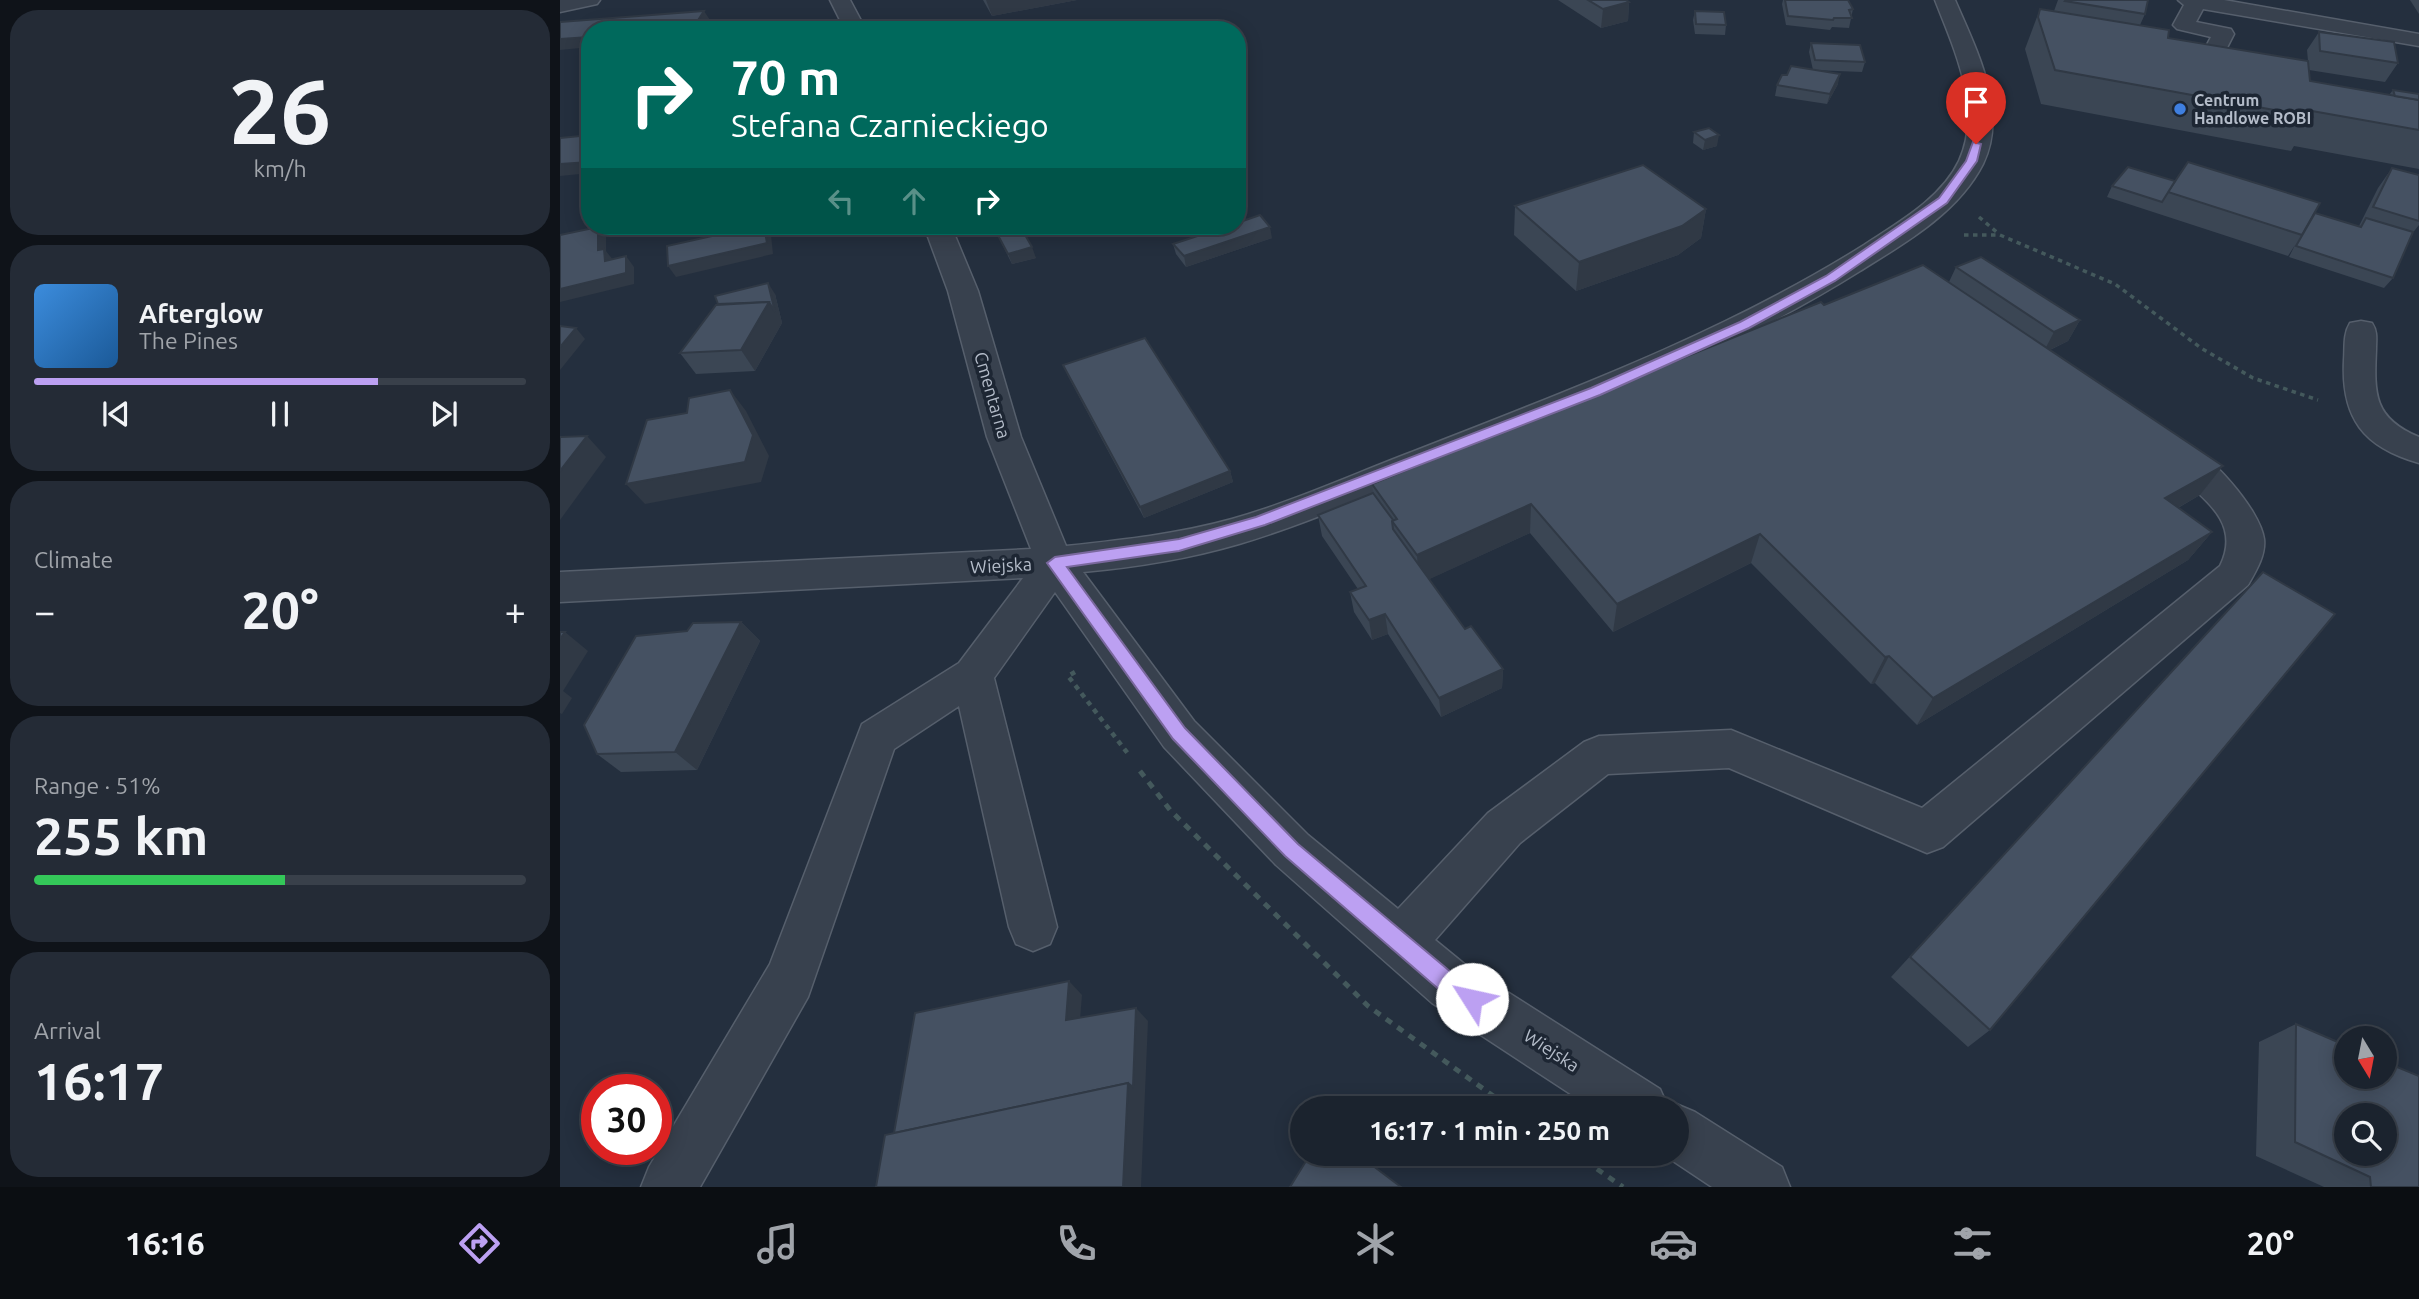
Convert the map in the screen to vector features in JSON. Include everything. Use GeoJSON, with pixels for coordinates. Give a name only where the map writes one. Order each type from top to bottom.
{"type":"FeatureCollection","features":[{"type":"Feature","properties":{"kind":"street"},"geometry":{"type":"LineString","coordinates":[[560,6],[590,0]]}},
{"type":"Feature","properties":{"kind":"street"},"geometry":{"type":"LineString","coordinates":[[840,0],[851,21]]}},
{"type":"Feature","properties":{"kind":"street"},"geometry":{"type":"LineString","coordinates":[[669,1187],[790,979],[877,737],[973,675],[1055,563],[1179,545],[1331,496],[1633,376],[1745,325],[1830,279],[1943,201],[1971,161],[1981,127],[1977,92],[1945,0]]}},
{"type":"Feature","properties":{"kind":"street"},"geometry":{"type":"LineString","coordinates":[[2208,65],[2223,34],[2183,25],[2193,1],[2419,40]]}},
{"type":"Feature","properties":{"kind":"street","name":"Cmentarna"},"geometry":{"type":"LineString","coordinates":[[941,235],[964,291],[1004,437],[1055,563]]}},
{"type":"Feature","properties":{"kind":"street"},"geometry":{"type":"LineString","coordinates":[[1866,256],[1906,277]]}},
{"type":"Feature","properties":{"kind":"street"},"geometry":{"type":"LineString","coordinates":[[2361,330],[2359,396],[2362,412],[2379,429],[2419,451]]}},
{"type":"Feature","properties":{"kind":"street"},"geometry":{"type":"LineString","coordinates":[[1400,942],[1504,828],[1599,755],[1731,749],[1927,832],[2235,575],[2246,547],[2236,517],[2222,494],[2195,466],[2145,430]]}},
{"type":"Feature","properties":{"kind":"street","name":"Wiejska"},"geometry":{"type":"LineString","coordinates":[[560,587],[1055,563],[1179,734],[1292,850],[1450,985],[1622,1096]]}},
{"type":"Feature","properties":{"kind":"street"},"geometry":{"type":"LineString","coordinates":[[973,675],[1033,927]]}},
{"type":"Feature","properties":{"kind":"street"},"geometry":{"type":"LineString","coordinates":[[1689,1139],[1762,1187]]}},
{"type":"Feature","properties":{"kind":"path"},"geometry":{"type":"LineString","coordinates":[[1953,234],[2000,235],[2038,249],[2115,284],[2201,348],[2253,378],[2362,412]]}},
{"type":"Feature","properties":{"kind":"path"},"geometry":{"type":"LineString","coordinates":[[1592,1166],[1623,1187]]}},
{"type":"Feature","properties":{"kind":"building"},"geometry":{"type":"Polygon","coordinates":[[[1588,0],[1626,0],[1629,2],[1603,9],[1588,0]]]}},
{"type":"Feature","properties":{"kind":"building"},"geometry":{"type":"Polygon","coordinates":[[[1785,0],[1848,0],[1853,9],[1849,10],[1852,18],[1833,20],[1788,16],[1785,0]]]}},
{"type":"Feature","properties":{"kind":"building"},"geometry":{"type":"Polygon","coordinates":[[[2066,0],[2148,0],[2145,14],[2066,0]]]}},
{"type":"Feature","properties":{"kind":"building"},"geometry":{"type":"Polygon","coordinates":[[[2040,9],[2169,30],[2168,38],[2308,61],[2310,81],[2419,100],[2419,130],[2312,111],[2313,117],[2055,70],[2038,17],[2040,9]]]}},
{"type":"Feature","properties":{"kind":"building"},"geometry":{"type":"Polygon","coordinates":[[[704,11],[698,21],[581,21],[581,38],[560,39],[560,22],[704,11]]]}},
{"type":"Feature","properties":{"kind":"building"},"geometry":{"type":"Polygon","coordinates":[[[1695,11],[1724,12],[1726,25],[1696,24],[1695,11]]]}},
{"type":"Feature","properties":{"kind":"building"},"geometry":{"type":"Polygon","coordinates":[[[2319,32],[2394,42],[2398,63],[2320,51],[2319,32]]]}},
{"type":"Feature","properties":{"kind":"building"},"geometry":{"type":"Polygon","coordinates":[[[1811,43],[1860,45],[1865,62],[1815,60],[1811,43]]]}},
{"type":"Feature","properties":{"kind":"building"},"geometry":{"type":"Polygon","coordinates":[[[1791,66],[1840,74],[1830,94],[1777,85],[1782,75],[1787,75],[1791,66]]]}},
{"type":"Feature","properties":{"kind":"building"},"geometry":{"type":"Polygon","coordinates":[[[2393,90],[2419,94],[2419,100],[2395,96],[2393,90]]]}},
{"type":"Feature","properties":{"kind":"building"},"geometry":{"type":"Polygon","coordinates":[[[1709,128],[1719,135],[1705,140],[1694,132],[1709,128]]]}},
{"type":"Feature","properties":{"kind":"building"},"geometry":{"type":"Polygon","coordinates":[[[581,136],[581,163],[560,164],[560,138],[581,136]]]}},
{"type":"Feature","properties":{"kind":"building"},"geometry":{"type":"Polygon","coordinates":[[[2188,162],[2320,203],[2302,235],[2168,192],[2188,162]]]}},
{"type":"Feature","properties":{"kind":"building"},"geometry":{"type":"Polygon","coordinates":[[[1643,165],[1706,209],[1682,226],[1579,262],[1515,206],[1643,165]]]}},
{"type":"Feature","properties":{"kind":"building"},"geometry":{"type":"Polygon","coordinates":[[[2128,167],[2175,181],[2162,202],[2112,186],[2128,167]]]}},
{"type":"Feature","properties":{"kind":"building"},"geometry":{"type":"Polygon","coordinates":[[[2392,168],[2419,175],[2419,221],[2373,207],[2392,168]]]}},
{"type":"Feature","properties":{"kind":"building"},"geometry":{"type":"Polygon","coordinates":[[[2315,213],[2361,227],[2366,218],[2413,232],[2393,278],[2296,246],[2315,213]]]}},
{"type":"Feature","properties":{"kind":"building"},"geometry":{"type":"Polygon","coordinates":[[[1260,215],[1270,227],[1184,256],[1173,244],[1200,235],[1246,235],[1246,220],[1260,215]]]}},
{"type":"Feature","properties":{"kind":"building"},"geometry":{"type":"Polygon","coordinates":[[[581,231],[581,235],[598,235],[598,250],[604,249],[605,261],[626,256],[626,273],[560,289],[560,235],[581,231]]]}},
{"type":"Feature","properties":{"kind":"building"},"geometry":{"type":"Polygon","coordinates":[[[716,235],[766,235],[767,243],[668,266],[667,246],[716,235]]]}},
{"type":"Feature","properties":{"kind":"building"},"geometry":{"type":"Polygon","coordinates":[[[998,235],[1025,235],[1032,247],[1008,254],[998,235]]]}},
{"type":"Feature","properties":{"kind":"building"},"geometry":{"type":"Polygon","coordinates":[[[1981,257],[2080,320],[2054,332],[1956,267],[1981,257]]]}},
{"type":"Feature","properties":{"kind":"building"},"geometry":{"type":"Polygon","coordinates":[[[1923,265],[2223,466],[2165,498],[2212,532],[1933,698],[1889,656],[1885,657],[1760,534],[1617,604],[1531,504],[1417,555],[1392,521],[1397,519],[1372,484],[1821,302],[1824,305],[1923,265]]]}},
{"type":"Feature","properties":{"kind":"building"},"geometry":{"type":"Polygon","coordinates":[[[768,283],[775,312],[769,302],[718,304],[715,296],[768,283]]]}},
{"type":"Feature","properties":{"kind":"building"},"geometry":{"type":"Polygon","coordinates":[[[769,302],[741,350],[680,353],[716,305],[769,302]]]}},
{"type":"Feature","properties":{"kind":"building"},"geometry":{"type":"Polygon","coordinates":[[[560,326],[576,328],[560,347],[560,326]]]}},
{"type":"Feature","properties":{"kind":"building"},"geometry":{"type":"Polygon","coordinates":[[[1145,338],[1230,471],[1140,507],[1063,365],[1145,338]]]}},
{"type":"Feature","properties":{"kind":"building"},"geometry":{"type":"Polygon","coordinates":[[[730,390],[753,435],[745,462],[626,484],[647,420],[687,413],[689,398],[730,390]]]}},
{"type":"Feature","properties":{"kind":"building"},"geometry":{"type":"Polygon","coordinates":[[[587,436],[560,471],[560,437],[587,436]]]}},
{"type":"Feature","properties":{"kind":"building"},"geometry":{"type":"Polygon","coordinates":[[[1373,493],[1393,520],[1393,529],[1465,629],[1471,626],[1503,669],[1439,698],[1385,614],[1369,620],[1350,592],[1366,586],[1318,515],[1373,493]]]}},
{"type":"Feature","properties":{"kind":"building"},"geometry":{"type":"Polygon","coordinates":[[[2263,572],[2335,614],[1990,1030],[1910,957],[2263,572]]]}},
{"type":"Feature","properties":{"kind":"building"},"geometry":{"type":"Polygon","coordinates":[[[741,622],[675,752],[597,754],[584,725],[636,636],[687,631],[693,623],[741,622]]]}},
{"type":"Feature","properties":{"kind":"building"},"geometry":{"type":"Polygon","coordinates":[[[1069,981],[1066,1020],[1136,1008],[1133,1087],[1128,1083],[894,1133],[915,1013],[1069,981]]]}},
{"type":"Feature","properties":{"kind":"building"},"geometry":{"type":"Polygon","coordinates":[[[2296,1024],[2334,1040],[2334,1089],[2397,1089],[2398,1067],[2419,1076],[2419,1187],[2371,1187],[2370,1177],[2346,1166],[2397,1166],[2397,1103],[2334,1103],[2334,1160],[2295,1142],[2296,1024]]]}},
{"type":"Feature","properties":{"kind":"building"},"geometry":{"type":"Polygon","coordinates":[[[1128,1083],[1123,1187],[876,1187],[885,1135],[1128,1083]]]}},
{"type":"Feature","properties":{"kind":"building"},"geometry":{"type":"Polygon","coordinates":[[[1303,1166],[1373,1166],[1401,1187],[1290,1187],[1303,1166]]]}},
{"type":"Feature","properties":{"kind":"place","name":"Centrum Handlowe ROBI"},"geometry":{"type":"Point","coordinates":[2180,109]}},
{"type":"Feature","properties":{"kind":"route"},"geometry":{"type":"LineString","coordinates":[[1472,999],[1450,985],[1292,850],[1179,734],[1055,563],[1179,545],[1260,522],[1445,452],[1620,381],[1745,325],[1830,279],[1892,239],[1943,201],[1971,161],[1976,144]]}}]}
